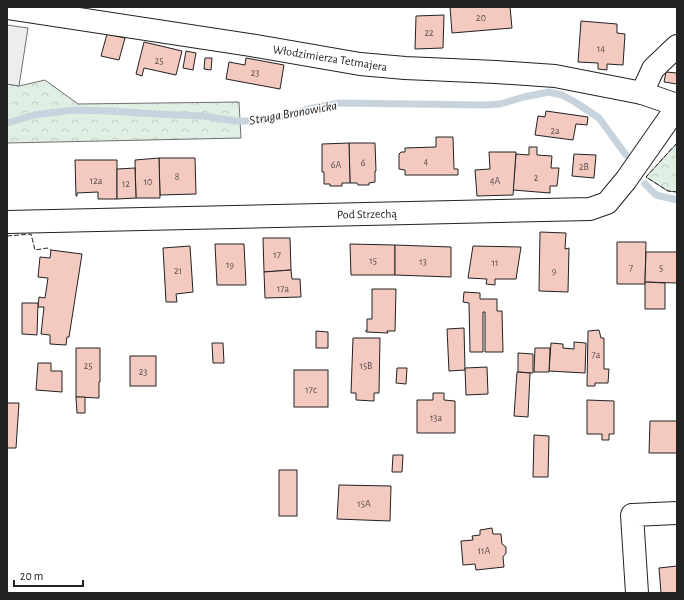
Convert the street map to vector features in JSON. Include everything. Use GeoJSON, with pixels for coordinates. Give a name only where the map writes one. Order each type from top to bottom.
{"type":"FeatureCollection","features":[{"type":"Feature","properties":{"kind":"street","name":"Włodzimierza Tetmajera"},"geometry":{"type":"LineString","coordinates":[[7,8],[250,45],[360,64],[405,68],[554,76],[642,93],[677,106]]}},
{"type":"Feature","properties":{"kind":"street"},"geometry":{"type":"LineString","coordinates":[[642,93],[653,69],[677,46]]}},
{"type":"Feature","properties":{"kind":"street","name":"Pod Strzechą"},"geometry":{"type":"LineString","coordinates":[[7,222],[590,209],[607,203],[626,180],[677,106]]}},
{"type":"Feature","properties":{"kind":"street"},"geometry":{"type":"LineString","coordinates":[[638,593],[632,515],[677,513]]}},
{"type":"Feature","properties":{"kind":"green space"},"geometry":{"type":"Polygon","coordinates":[[[45,80],[78,104],[239,102],[241,138],[7,143],[7,84],[19,86],[45,80]]]}},
{"type":"Feature","properties":{"kind":"green space"},"geometry":{"type":"Polygon","coordinates":[[[677,143],[677,192],[668,191],[646,177],[677,143]]]}},
{"type":"Feature","properties":{"kind":"shaded area"},"geometry":{"type":"Polygon","coordinates":[[[7,25],[28,28],[19,86],[7,84],[7,25]]]}},
{"type":"Feature","properties":{"kind":"building"},"geometry":{"type":"Polygon","coordinates":[[[450,7],[510,7],[512,28],[452,33],[450,7]]]}},
{"type":"Feature","properties":{"kind":"building"},"geometry":{"type":"Polygon","coordinates":[[[444,15],[443,48],[415,49],[416,16],[444,15]]]}},
{"type":"Feature","properties":{"kind":"building"},"geometry":{"type":"Polygon","coordinates":[[[581,21],[617,24],[617,33],[625,34],[623,65],[607,64],[607,70],[598,69],[598,63],[578,62],[581,21]]]}},
{"type":"Feature","properties":{"kind":"building"},"geometry":{"type":"Polygon","coordinates":[[[107,34],[125,38],[119,60],[101,56],[107,34]]]}},
{"type":"Feature","properties":{"kind":"building"},"geometry":{"type":"Polygon","coordinates":[[[144,42],[182,51],[176,75],[144,68],[142,76],[136,74],[144,42]]]}},
{"type":"Feature","properties":{"kind":"building"},"geometry":{"type":"Polygon","coordinates":[[[186,51],[196,53],[193,70],[183,68],[186,51]]]}},
{"type":"Feature","properties":{"kind":"building"},"geometry":{"type":"Polygon","coordinates":[[[205,58],[212,58],[211,70],[204,69],[205,58]]]}},
{"type":"Feature","properties":{"kind":"building"},"geometry":{"type":"Polygon","coordinates":[[[246,58],[284,65],[280,89],[226,79],[229,62],[245,65],[246,58]]]}},
{"type":"Feature","properties":{"kind":"building"},"geometry":{"type":"Polygon","coordinates":[[[666,72],[677,73],[677,84],[664,82],[666,72]]]}},
{"type":"Feature","properties":{"kind":"building"},"geometry":{"type":"Polygon","coordinates":[[[546,111],[588,117],[587,125],[576,124],[573,140],[535,135],[538,116],[545,117],[546,111]]]}},
{"type":"Feature","properties":{"kind":"building"},"geometry":{"type":"Polygon","coordinates":[[[436,137],[453,137],[454,169],[458,169],[458,175],[405,175],[405,170],[399,169],[399,154],[401,152],[405,152],[405,148],[436,147],[436,137]]]}},
{"type":"Feature","properties":{"kind":"building"},"geometry":{"type":"Polygon","coordinates":[[[349,143],[375,143],[375,182],[369,183],[369,185],[350,183],[349,143]]]}},
{"type":"Feature","properties":{"kind":"building"},"geometry":{"type":"Polygon","coordinates":[[[349,143],[350,183],[342,183],[342,186],[330,186],[330,184],[324,184],[324,172],[322,172],[322,144],[349,143]]]}},
{"type":"Feature","properties":{"kind":"building"},"geometry":{"type":"Polygon","coordinates":[[[529,147],[537,147],[537,155],[552,156],[551,168],[559,168],[557,186],[550,186],[550,193],[513,190],[516,154],[529,155],[529,147]]]}},
{"type":"Feature","properties":{"kind":"building"},"geometry":{"type":"Polygon","coordinates":[[[489,152],[516,152],[513,195],[477,196],[475,170],[490,169],[489,152]]]}},
{"type":"Feature","properties":{"kind":"building"},"geometry":{"type":"Polygon","coordinates":[[[574,154],[596,155],[594,178],[572,176],[574,154]]]}},
{"type":"Feature","properties":{"kind":"building"},"geometry":{"type":"Polygon","coordinates":[[[159,158],[195,158],[196,194],[160,195],[159,158]]]}},
{"type":"Feature","properties":{"kind":"building"},"geometry":{"type":"Polygon","coordinates":[[[159,158],[160,198],[136,198],[135,160],[159,158]]]}},
{"type":"Feature","properties":{"kind":"building"},"geometry":{"type":"Polygon","coordinates":[[[75,160],[117,160],[117,199],[98,199],[98,192],[77,193],[76,196],[75,160]]]}},
{"type":"Feature","properties":{"kind":"building"},"geometry":{"type":"Polygon","coordinates":[[[135,168],[136,198],[117,199],[117,169],[135,168]]]}},
{"type":"Feature","properties":{"kind":"building"},"geometry":{"type":"Polygon","coordinates":[[[540,232],[566,233],[565,249],[569,248],[568,292],[539,291],[540,232]]]}},
{"type":"Feature","properties":{"kind":"building"},"geometry":{"type":"Polygon","coordinates":[[[263,238],[290,238],[291,270],[264,272],[263,238]]]}},
{"type":"Feature","properties":{"kind":"building"},"geometry":{"type":"Polygon","coordinates":[[[617,242],[646,242],[645,284],[617,284],[617,242]]]}},
{"type":"Feature","properties":{"kind":"building"},"geometry":{"type":"Polygon","coordinates":[[[215,244],[244,244],[246,285],[217,285],[215,244]]]}},
{"type":"Feature","properties":{"kind":"building"},"geometry":{"type":"Polygon","coordinates":[[[350,244],[395,245],[395,275],[351,275],[350,244]]]}},
{"type":"Feature","properties":{"kind":"building"},"geometry":{"type":"Polygon","coordinates":[[[395,245],[451,247],[451,277],[395,275],[395,245]]]}},
{"type":"Feature","properties":{"kind":"building"},"geometry":{"type":"Polygon","coordinates":[[[190,246],[193,292],[176,294],[177,302],[166,302],[163,248],[190,246]]]}},
{"type":"Feature","properties":{"kind":"building"},"geometry":{"type":"Polygon","coordinates":[[[473,246],[521,247],[516,279],[495,279],[495,285],[486,284],[487,279],[468,278],[473,246]]]}},
{"type":"Feature","properties":{"kind":"building"},"geometry":{"type":"Polygon","coordinates":[[[51,250],[82,254],[69,337],[67,337],[66,345],[50,344],[50,335],[41,334],[44,307],[38,307],[39,297],[45,298],[48,278],[38,277],[40,257],[50,258],[51,250]]]}},
{"type":"Feature","properties":{"kind":"building"},"geometry":{"type":"Polygon","coordinates":[[[646,252],[677,252],[677,283],[645,282],[646,252]]]}},
{"type":"Feature","properties":{"kind":"building"},"geometry":{"type":"Polygon","coordinates":[[[291,270],[292,279],[300,279],[301,297],[265,298],[264,272],[291,270]]]}},
{"type":"Feature","properties":{"kind":"building"},"geometry":{"type":"Polygon","coordinates":[[[645,282],[665,283],[665,309],[645,309],[645,282]]]}},
{"type":"Feature","properties":{"kind":"building"},"geometry":{"type":"Polygon","coordinates":[[[372,289],[396,289],[395,331],[387,331],[388,333],[366,332],[367,319],[372,319],[372,289]]]}},
{"type":"Feature","properties":{"kind":"building"},"geometry":{"type":"Polygon","coordinates":[[[464,292],[480,293],[480,299],[497,299],[497,311],[502,311],[503,352],[485,352],[485,312],[483,312],[483,352],[470,352],[469,303],[463,302],[464,292]]]}},
{"type":"Feature","properties":{"kind":"building"},"geometry":{"type":"Polygon","coordinates":[[[22,303],[38,303],[37,335],[22,334],[22,303]]]}},
{"type":"Feature","properties":{"kind":"building"},"geometry":{"type":"Polygon","coordinates":[[[464,328],[465,370],[449,371],[447,329],[464,328]]]}},
{"type":"Feature","properties":{"kind":"building"},"geometry":{"type":"Polygon","coordinates":[[[599,330],[601,338],[604,338],[604,369],[609,369],[608,383],[595,383],[595,386],[587,386],[588,331],[599,330]]]}},
{"type":"Feature","properties":{"kind":"building"},"geometry":{"type":"Polygon","coordinates":[[[316,331],[328,332],[328,348],[316,348],[316,331]]]}},
{"type":"Feature","properties":{"kind":"building"},"geometry":{"type":"Polygon","coordinates":[[[353,338],[380,338],[379,393],[374,393],[374,401],[356,400],[356,393],[351,393],[353,338]]]}},
{"type":"Feature","properties":{"kind":"building"},"geometry":{"type":"Polygon","coordinates":[[[574,342],[586,343],[585,373],[549,371],[551,343],[563,344],[563,348],[574,349],[574,342]]]}},
{"type":"Feature","properties":{"kind":"building"},"geometry":{"type":"Polygon","coordinates":[[[212,343],[223,343],[224,363],[213,363],[212,343]]]}},
{"type":"Feature","properties":{"kind":"building"},"geometry":{"type":"Polygon","coordinates":[[[76,348],[100,348],[99,398],[76,397],[76,348]]]}},
{"type":"Feature","properties":{"kind":"building"},"geometry":{"type":"Polygon","coordinates":[[[535,348],[550,348],[549,372],[534,372],[535,348]]]}},
{"type":"Feature","properties":{"kind":"building"},"geometry":{"type":"Polygon","coordinates":[[[518,353],[533,354],[533,373],[518,372],[518,353]]]}},
{"type":"Feature","properties":{"kind":"building"},"geometry":{"type":"Polygon","coordinates":[[[130,356],[156,356],[156,386],[130,386],[130,356]]]}},
{"type":"Feature","properties":{"kind":"building"},"geometry":{"type":"Polygon","coordinates":[[[38,363],[51,363],[51,371],[62,371],[62,392],[36,390],[38,363]]]}},
{"type":"Feature","properties":{"kind":"building"},"geometry":{"type":"Polygon","coordinates":[[[487,367],[488,394],[466,395],[465,368],[487,367]]]}},
{"type":"Feature","properties":{"kind":"building"},"geometry":{"type":"Polygon","coordinates":[[[397,368],[407,368],[406,384],[396,383],[397,368]]]}},
{"type":"Feature","properties":{"kind":"building"},"geometry":{"type":"Polygon","coordinates":[[[294,370],[328,370],[328,407],[294,407],[294,370]]]}},
{"type":"Feature","properties":{"kind":"building"},"geometry":{"type":"Polygon","coordinates":[[[517,372],[530,373],[528,417],[514,416],[517,372]]]}},
{"type":"Feature","properties":{"kind":"building"},"geometry":{"type":"Polygon","coordinates":[[[433,393],[444,393],[444,400],[455,401],[455,433],[417,433],[417,400],[433,400],[433,393]]]}},
{"type":"Feature","properties":{"kind":"building"},"geometry":{"type":"Polygon","coordinates":[[[76,397],[85,397],[85,413],[77,413],[76,397]]]}},
{"type":"Feature","properties":{"kind":"building"},"geometry":{"type":"Polygon","coordinates":[[[587,400],[614,401],[614,434],[609,434],[609,440],[602,440],[602,434],[587,434],[587,400]]]}},
{"type":"Feature","properties":{"kind":"building"},"geometry":{"type":"Polygon","coordinates":[[[7,403],[19,403],[16,448],[7,448],[7,403]]]}},
{"type":"Feature","properties":{"kind":"building"},"geometry":{"type":"Polygon","coordinates":[[[650,421],[677,421],[677,453],[649,453],[650,421]]]}},
{"type":"Feature","properties":{"kind":"building"},"geometry":{"type":"Polygon","coordinates":[[[534,435],[549,436],[548,477],[533,477],[534,435]]]}},
{"type":"Feature","properties":{"kind":"building"},"geometry":{"type":"Polygon","coordinates":[[[393,455],[403,455],[402,472],[392,472],[393,455]]]}},
{"type":"Feature","properties":{"kind":"building"},"geometry":{"type":"Polygon","coordinates":[[[279,470],[297,470],[297,516],[279,516],[279,470]]]}},
{"type":"Feature","properties":{"kind":"building"},"geometry":{"type":"Polygon","coordinates":[[[339,485],[391,486],[390,521],[337,519],[339,485]]]}},
{"type":"Feature","properties":{"kind":"building"},"geometry":{"type":"Polygon","coordinates":[[[492,528],[493,534],[501,534],[502,544],[506,547],[506,553],[503,557],[504,567],[476,570],[475,564],[463,565],[461,541],[473,540],[472,536],[480,535],[480,530],[492,528]]]}},
{"type":"Feature","properties":{"kind":"building"},"geometry":{"type":"Polygon","coordinates":[[[677,566],[677,593],[661,593],[659,568],[677,566]]]}},
{"type":"Feature","properties":{"kind":"waterway","name":"Struga Bronowicka"},"geometry":{"type":"LineString","coordinates":[[7,123],[34,115],[74,110],[203,116],[235,121],[253,121],[273,119],[308,109],[339,103],[485,105],[500,104],[549,92],[562,95],[599,118],[626,155]]}},
{"type":"Feature","properties":{"kind":"waterway","name":"Struga Bronowicka"},"geometry":{"type":"LineString","coordinates":[[645,184],[656,195],[677,200]]}},
{"type":"Feature","properties":{"kind":"fence"},"geometry":{"type":"LineString","coordinates":[[677,143],[646,177],[668,191],[677,192]]}},
{"type":"Feature","properties":{"kind":"fence"},"geometry":{"type":"LineString","coordinates":[[7,236],[31,234],[35,250],[47,248],[51,250]]}}]}
